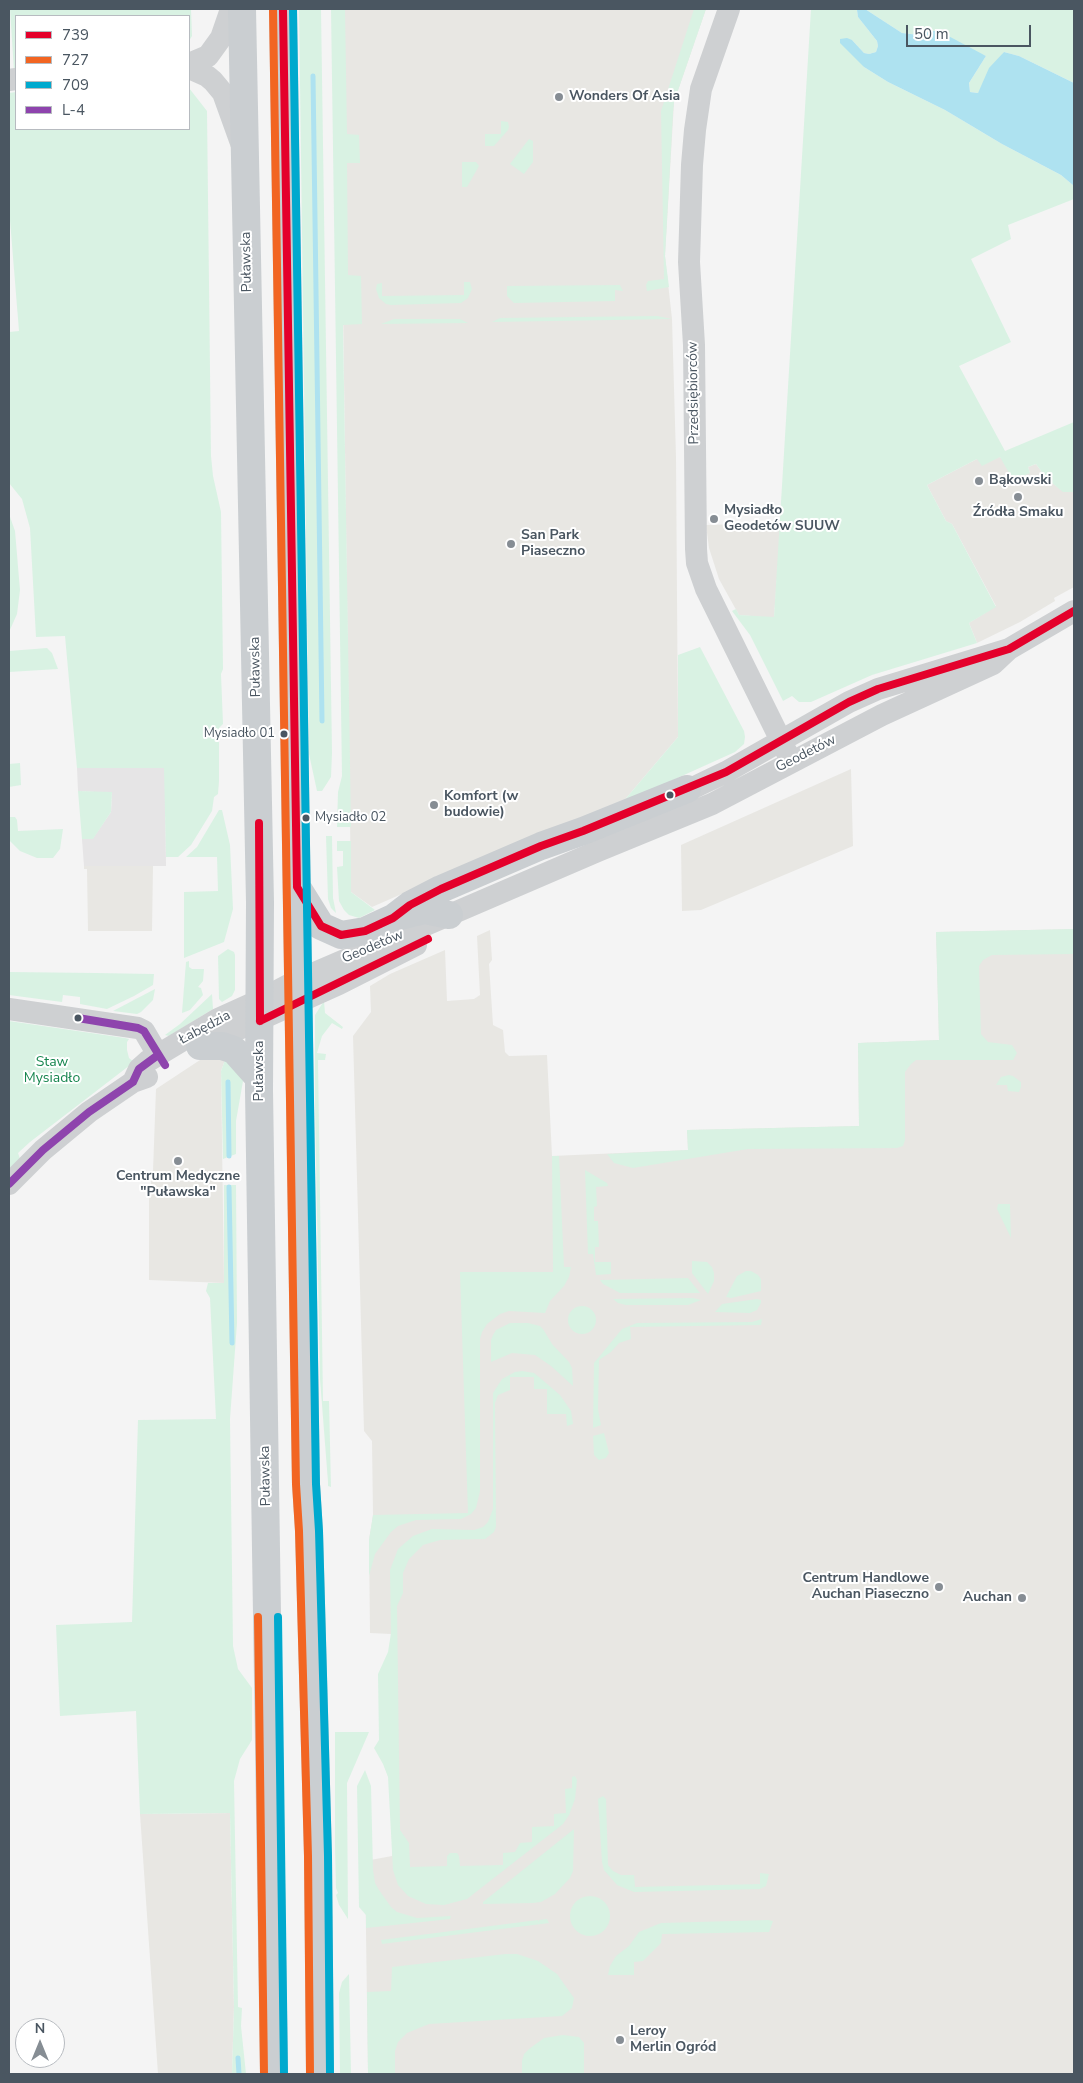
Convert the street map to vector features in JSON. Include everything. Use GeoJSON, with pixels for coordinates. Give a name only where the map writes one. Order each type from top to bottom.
{"type":"FeatureCollection","features":[{"type":"Feature","properties":{"kind":"main road","name":"Puławska"},"geometry":{"type":"LineString","coordinates":[[242,9],[258,764],[259,1078],[274,2074]]}},
{"type":"Feature","properties":{"kind":"main road"},"geometry":{"type":"LineString","coordinates":[[283,9],[306,1474],[318,1866],[320,2074]]}},
{"type":"Feature","properties":{"kind":"main road"},"geometry":{"type":"LineString","coordinates":[[393,918],[410,905],[441,889],[541,846],[686,789]]}},
{"type":"Feature","properties":{"kind":"main road"},"geometry":{"type":"LineString","coordinates":[[297,887],[321,926],[341,936],[365,931],[393,918],[426,910],[449,915]]}},
{"type":"Feature","properties":{"kind":"main road"},"geometry":{"type":"LineString","coordinates":[[200,1046],[222,1046],[234,1050],[259,1078]]}},
{"type":"Feature","properties":{"kind":"street"},"geometry":{"type":"LineString","coordinates":[[190,64],[208,56],[221,38],[231,9]]}},
{"type":"Feature","properties":{"kind":"street","name":"Przedsiębiorców"},"geometry":{"type":"LineString","coordinates":[[729,9],[701,89],[692,165],[689,262],[694,345],[697,563],[706,590],[786,751]]}},
{"type":"Feature","properties":{"kind":"street"},"geometry":{"type":"LineString","coordinates":[[190,68],[207,76],[223,94],[245,155]]}},
{"type":"Feature","properties":{"kind":"street","name":"Geodetów"},"geometry":{"type":"LineString","coordinates":[[598,850],[628,823],[686,789],[726,772],[900,707],[993,664],[1009,649],[1074,611]]}},
{"type":"Feature","properties":{"kind":"street","name":"Geodetów"},"geometry":{"type":"LineString","coordinates":[[260,1011],[298,991],[339,984],[397,953],[441,933],[449,915],[598,850],[712,804],[786,751]]}},
{"type":"Feature","properties":{"kind":"street"},"geometry":{"type":"LineString","coordinates":[[9,1009],[133,1026],[144,1031],[158,1055]]}},
{"type":"Feature","properties":{"kind":"street","name":"Łabędzia"},"geometry":{"type":"LineString","coordinates":[[9,1184],[43,1150],[89,1112],[133,1082],[146,1078],[178,1056],[200,1046],[260,1011]]}},
{"type":"Feature","properties":{"kind":"street","name":"Łabędzia"},"geometry":{"type":"LineString","coordinates":[[133,1082],[139,1069],[212,1022],[260,1011]]}},
{"type":"Feature","properties":{"kind":"shaded area","name":"San Park Piaseczno"},"geometry":{"type":"Polygon","coordinates":[[[339,9],[706,9],[674,102],[665,256],[672,319],[676,457],[678,737],[622,803],[372,907],[351,892],[339,9]]]}},
{"type":"Feature","properties":{"kind":"shaded area"},"geometry":{"type":"Polygon","coordinates":[[[1000,457],[1030,473],[1028,467],[1036,464],[1046,478],[1063,491],[1074,492],[1074,587],[1054,598],[1055,601],[1020,622],[977,643],[969,623],[996,606],[952,524],[946,521],[927,485],[977,459],[1000,457]]]}},
{"type":"Feature","properties":{"kind":"shaded area"},"geometry":{"type":"Polygon","coordinates":[[[781,523],[774,618],[739,615],[719,579],[709,548],[706,525],[781,523]]]}},
{"type":"Feature","properties":{"kind":"shaded area"},"geometry":{"type":"Polygon","coordinates":[[[77,768],[165,768],[166,866],[84,866],[82,839],[93,838],[111,812],[112,793],[78,791],[77,768]]]}},
{"type":"Feature","properties":{"kind":"shaded area"},"geometry":{"type":"Polygon","coordinates":[[[851,769],[853,846],[701,910],[682,911],[681,845],[851,769]]]}},
{"type":"Feature","properties":{"kind":"shaded area"},"geometry":{"type":"Polygon","coordinates":[[[84,866],[153,866],[152,931],[88,931],[87,869],[84,869],[84,866]]]}},
{"type":"Feature","properties":{"kind":"shaded area"},"geometry":{"type":"Polygon","coordinates":[[[1074,929],[1074,2074],[368,2074],[365,1861],[392,1856],[391,1634],[370,1633],[369,1540],[373,1515],[372,1441],[364,1431],[353,1036],[371,1012],[370,986],[390,974],[445,950],[447,1001],[474,999],[480,995],[477,936],[490,930],[492,960],[489,964],[493,1025],[503,1030],[505,1052],[509,1056],[547,1055],[552,1156],[688,1150],[687,1130],[859,1126],[858,1043],[939,1040],[936,932],[1074,929]]]}},
{"type":"Feature","properties":{"kind":"shaded area"},"geometry":{"type":"Polygon","coordinates":[[[211,1057],[225,1060],[221,1071],[224,1283],[149,1280],[149,1195],[153,1171],[156,1089],[200,1060],[211,1057]]]}},
{"type":"Feature","properties":{"kind":"shaded area"},"geometry":{"type":"Polygon","coordinates":[[[230,1813],[234,2007],[232,2074],[158,2074],[140,1814],[230,1813]]]}},
{"type":"Feature","properties":{"kind":"green space"},"geometry":{"type":"Polygon","coordinates":[[[10,9],[191,9],[192,36],[190,39],[190,15],[15,15],[14,71],[10,9]]]}},
{"type":"Feature","properties":{"kind":"green space"},"geometry":{"type":"Polygon","coordinates":[[[299,9],[321,9],[332,753],[331,777],[322,791],[317,791],[309,754],[299,9]]]}},
{"type":"Feature","properties":{"kind":"green space"},"geometry":{"type":"Polygon","coordinates":[[[331,9],[345,9],[347,134],[359,135],[360,163],[347,163],[348,275],[361,276],[362,324],[343,325],[351,827],[337,827],[338,792],[342,776],[331,9]]]}},
{"type":"Feature","properties":{"kind":"green space"},"geometry":{"type":"Polygon","coordinates":[[[694,9],[706,9],[674,102],[665,256],[669,287],[647,291],[646,285],[648,281],[664,279],[661,111],[694,9]]]}},
{"type":"Feature","properties":{"kind":"green space"},"geometry":{"type":"Polygon","coordinates":[[[811,9],[862,9],[857,10],[858,17],[877,41],[878,46],[876,52],[864,53],[852,40],[864,67],[888,82],[945,110],[1002,144],[1061,175],[1074,186],[1074,199],[1008,225],[1011,239],[971,259],[1011,342],[959,366],[1005,451],[1074,422],[1074,492],[1063,492],[1046,478],[1036,464],[1028,467],[1030,473],[1013,480],[1000,457],[982,466],[977,459],[927,485],[946,521],[952,524],[996,607],[969,623],[977,643],[872,675],[811,702],[799,702],[792,696],[783,701],[750,635],[732,611],[736,609],[739,615],[774,617],[811,9]]]}},
{"type":"Feature","properties":{"kind":"green space"},"geometry":{"type":"Polygon","coordinates":[[[865,9],[1074,9],[1074,83],[1019,56],[1004,52],[978,93],[970,92],[969,83],[986,56],[931,31],[919,35],[902,33],[865,9]]]}},
{"type":"Feature","properties":{"kind":"green space"},"geometry":{"type":"Polygon","coordinates":[[[190,89],[207,111],[211,456],[213,476],[221,512],[223,669],[221,674],[223,724],[219,728],[218,794],[214,797],[212,811],[191,845],[178,857],[166,857],[164,768],[77,768],[65,636],[36,637],[30,528],[22,499],[9,483],[9,332],[19,331],[9,208],[9,93],[15,92],[15,130],[190,130],[190,89]]]}},
{"type":"Feature","properties":{"kind":"green space"},"geometry":{"type":"Polygon","coordinates":[[[501,121],[508,122],[508,130],[494,146],[485,146],[485,134],[501,134],[501,121]]]}},
{"type":"Feature","properties":{"kind":"green space"},"geometry":{"type":"Polygon","coordinates":[[[529,139],[533,141],[533,162],[524,174],[510,164],[529,139]]]}},
{"type":"Feature","properties":{"kind":"green space"},"geometry":{"type":"Polygon","coordinates":[[[462,162],[476,162],[479,166],[467,187],[462,187],[462,162]]]}},
{"type":"Feature","properties":{"kind":"green space"},"geometry":{"type":"Polygon","coordinates":[[[464,282],[470,282],[472,289],[468,298],[461,303],[391,305],[386,304],[379,298],[376,289],[377,284],[382,283],[382,296],[464,295],[464,282]]]}},
{"type":"Feature","properties":{"kind":"green space"},"geometry":{"type":"Polygon","coordinates":[[[620,285],[623,291],[615,290],[615,301],[514,303],[507,296],[507,286],[620,285]]]}},
{"type":"Feature","properties":{"kind":"green space"},"geometry":{"type":"Polygon","coordinates":[[[657,316],[672,319],[492,322],[500,318],[657,316]]]}},
{"type":"Feature","properties":{"kind":"green space"},"geometry":{"type":"Polygon","coordinates":[[[394,319],[460,319],[468,323],[381,324],[394,319]]]}},
{"type":"Feature","properties":{"kind":"green space"},"geometry":{"type":"Polygon","coordinates":[[[9,514],[15,531],[20,590],[17,614],[9,632],[9,514]]]}},
{"type":"Feature","properties":{"kind":"green space"},"geometry":{"type":"Polygon","coordinates":[[[700,647],[744,731],[744,744],[735,752],[622,803],[678,737],[678,655],[700,647]]]}},
{"type":"Feature","properties":{"kind":"green space"},"geometry":{"type":"Polygon","coordinates":[[[47,648],[52,653],[58,669],[9,672],[9,651],[47,648]]]}},
{"type":"Feature","properties":{"kind":"green space"},"geometry":{"type":"Polygon","coordinates":[[[20,763],[21,785],[9,787],[9,764],[20,763]]]}},
{"type":"Feature","properties":{"kind":"green space"},"geometry":{"type":"Polygon","coordinates":[[[78,791],[112,792],[111,812],[93,839],[82,839],[78,791]]]}},
{"type":"Feature","properties":{"kind":"green space"},"geometry":{"type":"Polygon","coordinates":[[[219,810],[222,810],[230,845],[233,909],[224,942],[184,958],[184,892],[218,891],[217,857],[186,857],[197,847],[219,810]]]}},
{"type":"Feature","properties":{"kind":"green space"},"geometry":{"type":"Polygon","coordinates":[[[10,817],[15,817],[17,820],[18,831],[63,829],[60,849],[53,858],[37,858],[20,851],[9,840],[10,817]]]}},
{"type":"Feature","properties":{"kind":"green space"},"geometry":{"type":"Polygon","coordinates":[[[326,836],[332,836],[333,898],[336,913],[331,908],[328,899],[326,836]]]}},
{"type":"Feature","properties":{"kind":"green space"},"geometry":{"type":"Polygon","coordinates":[[[337,841],[351,841],[351,892],[375,910],[359,918],[349,915],[339,901],[337,867],[343,866],[343,851],[337,851],[337,841]]]}},
{"type":"Feature","properties":{"kind":"green space"},"geometry":{"type":"Polygon","coordinates":[[[1074,929],[1074,954],[992,955],[983,960],[979,966],[981,1034],[988,1042],[1012,1045],[1017,1053],[1013,1060],[916,1060],[911,1064],[905,1072],[905,1140],[903,1146],[897,1148],[748,1149],[633,1168],[614,1163],[607,1154],[688,1150],[687,1130],[859,1126],[858,1043],[939,1040],[936,932],[1074,929]]]}},
{"type":"Feature","properties":{"kind":"green space"},"geometry":{"type":"Polygon","coordinates":[[[228,949],[234,952],[235,955],[235,990],[232,996],[222,1002],[219,999],[218,956],[228,949]]]}},
{"type":"Feature","properties":{"kind":"green space"},"geometry":{"type":"Polygon","coordinates":[[[189,961],[189,967],[192,969],[204,969],[203,981],[198,987],[201,988],[203,995],[190,1010],[182,1013],[186,962],[189,961]]]}},
{"type":"Feature","properties":{"kind":"green space"},"geometry":{"type":"Polygon","coordinates":[[[9,972],[154,974],[153,985],[107,1009],[80,1004],[80,997],[63,995],[62,1002],[9,995],[9,972]]]}},
{"type":"Feature","properties":{"kind":"green space"},"geometry":{"type":"Polygon","coordinates":[[[155,989],[153,1000],[141,1012],[137,1014],[113,1011],[155,989]]]}},
{"type":"Feature","properties":{"kind":"green space"},"geometry":{"type":"Polygon","coordinates":[[[212,994],[213,1009],[169,1036],[165,1035],[180,1024],[212,994]]]}},
{"type":"Feature","properties":{"kind":"green space"},"geometry":{"type":"Polygon","coordinates":[[[324,1001],[325,1013],[343,1027],[342,1029],[332,1023],[322,1036],[317,1053],[326,1054],[325,1060],[318,1060],[323,1401],[329,1401],[331,1487],[328,1486],[320,1379],[315,1104],[315,1015],[324,1001]]]}},
{"type":"Feature","properties":{"kind":"green space","name":"Staw Mysiadło"},"geometry":{"type":"Polygon","coordinates":[[[9,1021],[129,1039],[127,1050],[129,1058],[134,1062],[30,1142],[18,1153],[20,1159],[9,1172],[9,1021]]]}},
{"type":"Feature","properties":{"kind":"green space"},"geometry":{"type":"Polygon","coordinates":[[[225,1060],[242,1074],[243,1081],[236,1121],[236,1154],[223,1159],[221,1071],[225,1060]]]}},
{"type":"Feature","properties":{"kind":"green space"},"geometry":{"type":"Polygon","coordinates":[[[1009,1075],[1021,1082],[1019,1092],[1008,1091],[1007,1085],[996,1085],[1001,1077],[1009,1075]]]}},
{"type":"Feature","properties":{"kind":"green space"},"geometry":{"type":"Polygon","coordinates":[[[552,1156],[559,1156],[564,1267],[571,1267],[569,1277],[564,1286],[550,1301],[545,1313],[509,1311],[500,1314],[487,1324],[482,1332],[480,1339],[480,1491],[476,1508],[471,1514],[461,1519],[416,1520],[398,1526],[391,1532],[375,1554],[369,1576],[369,1540],[373,1515],[468,1513],[460,1272],[553,1272],[552,1156]]]}},
{"type":"Feature","properties":{"kind":"green space"},"geometry":{"type":"Polygon","coordinates":[[[585,1170],[607,1183],[608,1186],[596,1187],[597,1206],[594,1207],[594,1221],[598,1221],[599,1247],[595,1247],[595,1262],[611,1262],[611,1274],[596,1275],[593,1254],[588,1254],[585,1170]]]}},
{"type":"Feature","properties":{"kind":"green space"},"geometry":{"type":"Polygon","coordinates":[[[224,1185],[236,1185],[237,1323],[230,1419],[233,1646],[238,1669],[252,1688],[252,1740],[240,1759],[234,1781],[238,2007],[242,2008],[241,2026],[246,2074],[232,2074],[234,2007],[230,1813],[140,1814],[136,1711],[60,1716],[56,1625],[132,1622],[138,1420],[216,1419],[210,1298],[206,1291],[208,1283],[224,1283],[224,1185]]]}},
{"type":"Feature","properties":{"kind":"green space"},"geometry":{"type":"Polygon","coordinates":[[[998,1204],[1010,1204],[1011,1238],[997,1209],[998,1204]]]}},
{"type":"Feature","properties":{"kind":"green space"},"geometry":{"type":"Polygon","coordinates":[[[692,1261],[707,1262],[712,1267],[714,1281],[708,1294],[692,1273],[692,1261]]]}},
{"type":"Feature","properties":{"kind":"green space"},"geometry":{"type":"Polygon","coordinates":[[[746,1271],[751,1271],[761,1279],[761,1291],[731,1298],[726,1297],[737,1276],[746,1271]]]}},
{"type":"Feature","properties":{"kind":"green space"},"geometry":{"type":"Polygon","coordinates":[[[688,1278],[700,1293],[620,1293],[603,1284],[600,1280],[688,1278]]]}},
{"type":"Feature","properties":{"kind":"green space"},"geometry":{"type":"Polygon","coordinates":[[[693,1298],[701,1300],[688,1305],[626,1305],[618,1303],[613,1299],[693,1298]]]}},
{"type":"Feature","properties":{"kind":"green space"},"geometry":{"type":"Polygon","coordinates":[[[761,1300],[761,1303],[757,1310],[750,1313],[715,1312],[722,1304],[761,1300]]]}},
{"type":"Feature","properties":{"kind":"green space"},"geometry":{"type":"Polygon","coordinates":[[[582,1306],[592,1310],[596,1320],[592,1330],[582,1334],[572,1330],[568,1320],[572,1310],[582,1306]]]}},
{"type":"Feature","properties":{"kind":"green space"},"geometry":{"type":"Polygon","coordinates":[[[762,1319],[761,1325],[630,1327],[631,1339],[619,1343],[611,1352],[599,1360],[598,1409],[601,1425],[593,1428],[594,1363],[622,1329],[637,1323],[752,1322],[762,1319]]]}},
{"type":"Feature","properties":{"kind":"green space"},"geometry":{"type":"Polygon","coordinates":[[[510,1323],[528,1323],[540,1326],[543,1329],[552,1344],[569,1362],[572,1368],[573,1386],[551,1366],[535,1355],[512,1353],[491,1362],[491,1340],[493,1335],[496,1330],[510,1323]]]}},
{"type":"Feature","properties":{"kind":"green space"},"geometry":{"type":"Polygon","coordinates":[[[515,1372],[534,1373],[560,1395],[571,1411],[573,1424],[567,1426],[566,1414],[547,1414],[547,1389],[534,1389],[534,1377],[510,1377],[510,1390],[498,1395],[495,1403],[496,1527],[494,1532],[485,1539],[440,1540],[423,1545],[409,1559],[403,1573],[403,1593],[397,1606],[400,1830],[409,1843],[410,1867],[447,1866],[447,1856],[450,1853],[457,1853],[460,1866],[503,1865],[503,1853],[515,1852],[520,1843],[532,1842],[532,1827],[554,1826],[554,1814],[566,1813],[565,1789],[572,1788],[572,1777],[575,1776],[577,1780],[575,1799],[569,1815],[563,1824],[467,1899],[444,1905],[426,1904],[408,1896],[398,1885],[393,1870],[388,1777],[374,1748],[379,1740],[378,1674],[388,1652],[391,1633],[390,1570],[398,1549],[413,1536],[432,1529],[474,1530],[483,1527],[488,1522],[493,1509],[493,1393],[502,1379],[515,1372]]]}},
{"type":"Feature","properties":{"kind":"green space"},"geometry":{"type":"Polygon","coordinates":[[[604,1433],[609,1453],[606,1458],[599,1460],[594,1455],[593,1436],[604,1433]]]}},
{"type":"Feature","properties":{"kind":"green space"},"geometry":{"type":"Polygon","coordinates":[[[335,1732],[369,1732],[347,1783],[348,1919],[339,1905],[336,1895],[338,1893],[336,1888],[335,1846],[335,1732]]]}},
{"type":"Feature","properties":{"kind":"green space"},"geometry":{"type":"Polygon","coordinates":[[[365,1770],[371,1786],[375,1883],[391,1907],[397,1912],[417,1918],[451,1916],[450,1919],[366,1928],[366,1915],[359,1907],[357,1786],[365,1770]]]}},
{"type":"Feature","properties":{"kind":"green space"},"geometry":{"type":"Polygon","coordinates":[[[603,1796],[606,1799],[608,1865],[613,1871],[621,1875],[634,1875],[635,1887],[760,1884],[760,1873],[769,1874],[766,1886],[760,1889],[634,1892],[617,1885],[604,1870],[602,1862],[598,1799],[603,1796]]]}},
{"type":"Feature","properties":{"kind":"green space"},"geometry":{"type":"Polygon","coordinates":[[[574,1829],[573,1871],[570,1878],[555,1894],[541,1902],[483,1904],[483,1902],[574,1829]]]}},
{"type":"Feature","properties":{"kind":"green space"},"geometry":{"type":"Polygon","coordinates":[[[594,1896],[601,1899],[607,1905],[610,1916],[609,1924],[601,1933],[594,1936],[586,1936],[579,1933],[571,1924],[570,1912],[573,1905],[582,1897],[594,1896]]]}},
{"type":"Feature","properties":{"kind":"green space"},"geometry":{"type":"Polygon","coordinates":[[[547,1919],[549,1923],[382,1944],[381,1940],[538,1920],[539,1922],[539,1920],[547,1919]]]}},
{"type":"Feature","properties":{"kind":"green space"},"geometry":{"type":"Polygon","coordinates":[[[773,1921],[769,1932],[662,1934],[661,1943],[643,1961],[634,1962],[634,1975],[608,1975],[610,1966],[616,1956],[629,1946],[639,1932],[661,1923],[773,1921]]]}},
{"type":"Feature","properties":{"kind":"green space"},"geometry":{"type":"Polygon","coordinates":[[[517,1954],[538,1961],[557,1974],[574,1998],[572,2008],[562,2016],[429,2024],[407,2033],[398,2042],[395,2051],[395,2074],[368,2074],[367,1992],[391,1991],[392,1967],[517,1954]]]}},
{"type":"Feature","properties":{"kind":"green space"},"geometry":{"type":"Polygon","coordinates":[[[349,1974],[351,2074],[340,2074],[339,1993],[342,1982],[349,1974]]]}},
{"type":"Feature","properties":{"kind":"green space"},"geometry":{"type":"Polygon","coordinates":[[[563,2035],[579,2037],[584,2043],[584,2074],[522,2074],[522,2061],[524,2054],[529,2049],[544,2038],[563,2035]]]}},
{"type":"Feature","properties":{"kind":"water"},"geometry":{"type":"Polygon","coordinates":[[[865,9],[902,33],[919,35],[931,31],[939,31],[986,56],[969,83],[970,92],[978,93],[989,68],[1004,52],[1019,56],[1074,83],[1074,186],[1061,175],[1002,144],[945,110],[888,82],[864,67],[840,43],[840,39],[847,38],[852,40],[864,53],[876,52],[877,41],[858,17],[857,10],[865,9]]]}},
{"type":"Feature","properties":{"kind":"waterway"},"geometry":{"type":"LineString","coordinates":[[313,76],[322,721]]}},
{"type":"Feature","properties":{"kind":"waterway"},"geometry":{"type":"LineString","coordinates":[[228,1082],[229,1156]]}},
{"type":"Feature","properties":{"kind":"waterway"},"geometry":{"type":"LineString","coordinates":[[229,1187],[232,1343]]}},
{"type":"Feature","properties":{"kind":"waterway"},"geometry":{"type":"LineString","coordinates":[[238,2058],[239,2074]]}},
{"type":"Feature","properties":{"kind":"transit line","name":"727"},"geometry":{"type":"LineString","coordinates":[[273,9],[296,1484],[308,1856],[310,2074]]}},
{"type":"Feature","properties":{"kind":"transit line","name":"739"},"geometry":{"type":"LineString","coordinates":[[283,9],[297,887],[321,926],[341,935],[365,931],[393,918],[410,905],[441,889],[541,846],[583,831],[726,772],[849,702],[878,689],[1009,649],[1074,611]]}},
{"type":"Feature","properties":{"kind":"transit line","name":"709"},"geometry":{"type":"LineString","coordinates":[[293,9],[316,1484],[328,1856],[330,2074]]}},
{"type":"Feature","properties":{"kind":"transit line","name":"739"},"geometry":{"type":"LineString","coordinates":[[259,823],[260,1021]]}},
{"type":"Feature","properties":{"kind":"transit line","name":"739"},"geometry":{"type":"LineString","coordinates":[[260,1021],[428,939]]}},
{"type":"Feature","properties":{"kind":"transit line","name":"L-4"},"geometry":{"type":"LineString","coordinates":[[78,1018],[138,1028],[144,1031],[165,1065]]}},
{"type":"Feature","properties":{"kind":"transit line","name":"L-4"},"geometry":{"type":"LineString","coordinates":[[9,1184],[43,1150],[89,1112],[133,1082],[139,1069],[158,1055]]}},
{"type":"Feature","properties":{"kind":"transit line","name":"727"},"geometry":{"type":"LineString","coordinates":[[258,1617],[264,2074]]}},
{"type":"Feature","properties":{"kind":"transit line","name":"709"},"geometry":{"type":"LineString","coordinates":[[278,1617],[284,2074]]}},
{"type":"Feature","properties":{"kind":"place","name":"Wonders Of Asia"},"geometry":{"type":"Point","coordinates":[559,97]}},
{"type":"Feature","properties":{"kind":"place","name":"Bąkowski"},"geometry":{"type":"Point","coordinates":[979,481]}},
{"type":"Feature","properties":{"kind":"place","name":"Źródła Smaku"},"geometry":{"type":"Point","coordinates":[1018,497]}},
{"type":"Feature","properties":{"kind":"place","name":"Mysiadło Geodetów SUUW"},"geometry":{"type":"Point","coordinates":[714,519]}},
{"type":"Feature","properties":{"kind":"place","name":"San Park Piaseczno"},"geometry":{"type":"Point","coordinates":[511,544]}},
{"type":"Feature","properties":{"kind":"place","name":"Mysiadło 01"},"geometry":{"type":"Point","coordinates":[284,734]}},
{"type":"Feature","properties":{"kind":"place","name":"Komfort (w budowie)"},"geometry":{"type":"Point","coordinates":[434,805]}},
{"type":"Feature","properties":{"kind":"place","name":"Mysiadło 02"},"geometry":{"type":"Point","coordinates":[306,818]}},
{"type":"Feature","properties":{"kind":"place","name":"Centrum Medyczne \"Puławska\""},"geometry":{"type":"Point","coordinates":[178,1161]}},
{"type":"Feature","properties":{"kind":"place","name":"Centrum Handlowe Auchan Piaseczno"},"geometry":{"type":"Point","coordinates":[939,1587]}},
{"type":"Feature","properties":{"kind":"place","name":"Auchan"},"geometry":{"type":"Point","coordinates":[1022,1598]}},
{"type":"Feature","properties":{"kind":"place","name":"Leroy Merlin Ogród"},"geometry":{"type":"Point","coordinates":[620,2040]}}]}
